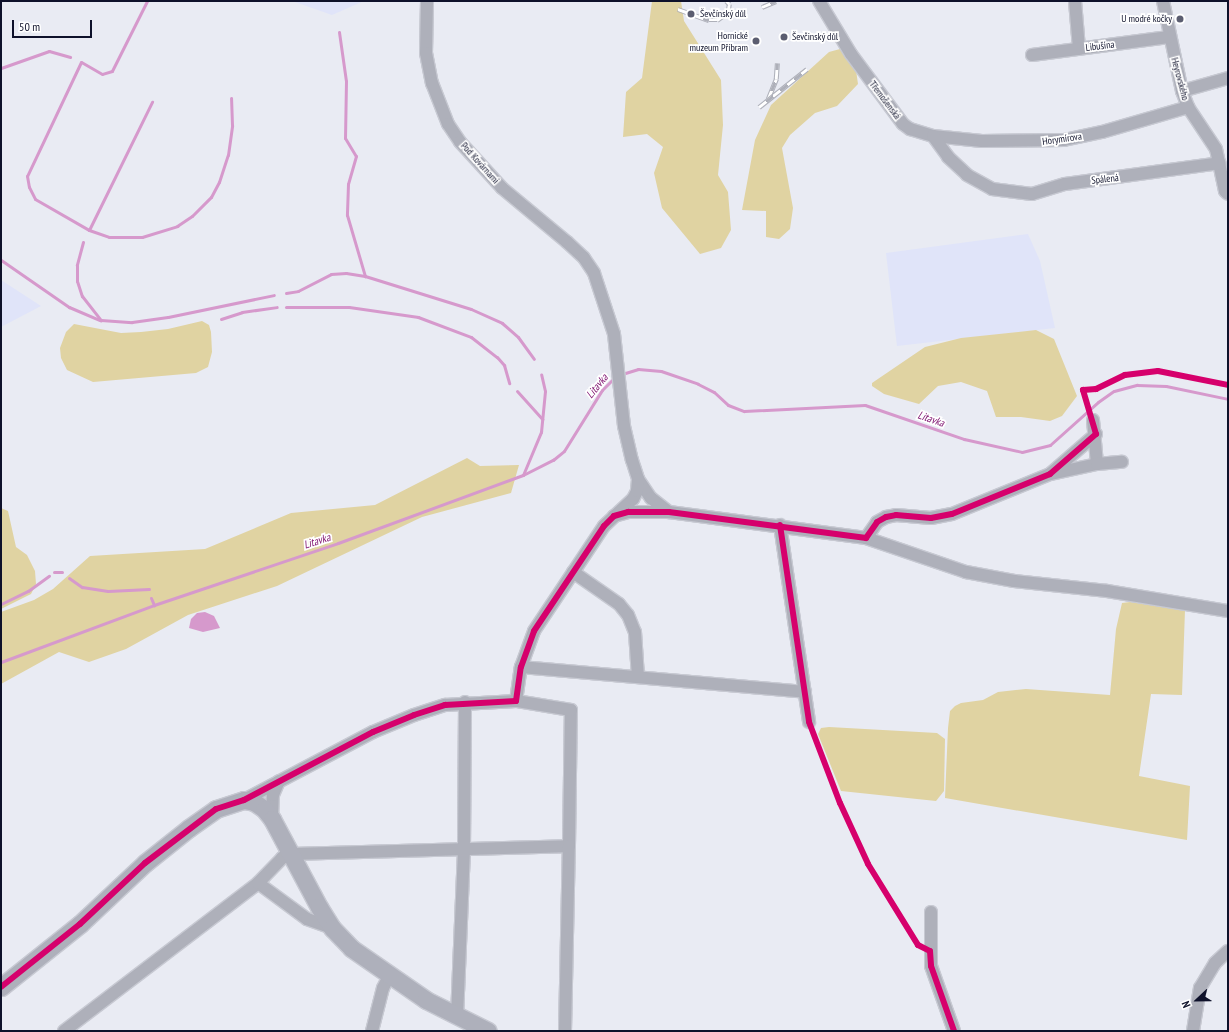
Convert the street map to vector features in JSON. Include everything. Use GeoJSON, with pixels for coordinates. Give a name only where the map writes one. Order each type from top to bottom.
{"type":"FeatureCollection","features":[{"type":"Feature","properties":{"kind":"street","name":"Pod Kovárnami"},"geometry":{"type":"LineString","coordinates":[[427,1],[426,53],[432,83],[448,124],[460,142],[502,188],[584,258],[594,273],[601,290],[614,334],[627,443],[638,479]]}},
{"type":"Feature","properties":{"kind":"street","name":"Třemošenská"},"geometry":{"type":"LineString","coordinates":[[819,1],[851,54],[903,124],[910,129],[933,136]]}},
{"type":"Feature","properties":{"kind":"street"},"geometry":{"type":"LineString","coordinates":[[1075,1],[1079,49]]}},
{"type":"Feature","properties":{"kind":"street","name":"Heyrovského"},"geometry":{"type":"LineString","coordinates":[[1163,1],[1169,37],[1182,91],[1188,107],[1216,149],[1225,191],[1228,194]]}},
{"type":"Feature","properties":{"kind":"street","name":"Libušina"},"geometry":{"type":"LineString","coordinates":[[1032,55],[1169,37]]}},
{"type":"Feature","properties":{"kind":"street"},"geometry":{"type":"LineString","coordinates":[[1182,91],[1228,78]]}},
{"type":"Feature","properties":{"kind":"street","name":"Horymírova"},"geometry":{"type":"LineString","coordinates":[[933,136],[988,142],[1064,140],[1102,132],[1188,107]]}},
{"type":"Feature","properties":{"kind":"street","name":"Spálená"},"geometry":{"type":"LineString","coordinates":[[933,136],[948,157],[967,175],[992,189],[1032,194],[1065,184],[1220,163]]}},
{"type":"Feature","properties":{"kind":"street"},"geometry":{"type":"LineString","coordinates":[[1094,420],[1097,464]]}},
{"type":"Feature","properties":{"kind":"street"},"geometry":{"type":"LineString","coordinates":[[1050,474],[1096,434]]}},
{"type":"Feature","properties":{"kind":"street"},"geometry":{"type":"LineString","coordinates":[[866,538],[877,522],[896,514],[931,518],[952,514],[1050,474],[1097,464],[1122,462]]}},
{"type":"Feature","properties":{"kind":"street"},"geometry":{"type":"LineString","coordinates":[[638,479],[651,498],[669,512]]}},
{"type":"Feature","properties":{"kind":"street"},"geometry":{"type":"LineString","coordinates":[[516,701],[521,667],[534,631],[573,572],[614,516],[633,499],[637,490],[638,479]]}},
{"type":"Feature","properties":{"kind":"street"},"geometry":{"type":"LineString","coordinates":[[614,516],[628,512],[669,512],[780,525],[866,538],[966,572],[1014,581],[1107,591],[1228,611]]}},
{"type":"Feature","properties":{"kind":"street"},"geometry":{"type":"LineString","coordinates":[[780,525],[809,722]]}},
{"type":"Feature","properties":{"kind":"street"},"geometry":{"type":"LineString","coordinates":[[573,572],[619,604],[628,615],[635,632],[638,677]]}},
{"type":"Feature","properties":{"kind":"street"},"geometry":{"type":"LineString","coordinates":[[521,667],[805,692]]}},
{"type":"Feature","properties":{"kind":"street"},"geometry":{"type":"LineString","coordinates":[[1,987],[80,924],[145,863],[189,828],[216,810],[244,800],[373,732],[407,718],[445,705],[465,702],[516,701],[571,710],[565,1031]]}},
{"type":"Feature","properties":{"kind":"street"},"geometry":{"type":"LineString","coordinates":[[457,1017],[464,849],[465,702]]}},
{"type":"Feature","properties":{"kind":"street"},"geometry":{"type":"LineString","coordinates":[[272,819],[273,795],[279,781]]}},
{"type":"Feature","properties":{"kind":"street"},"geometry":{"type":"LineString","coordinates":[[244,800],[254,802],[264,809],[272,819],[289,854],[332,928],[351,948],[389,976],[457,1017],[488,1031]]}},
{"type":"Feature","properties":{"kind":"street"},"geometry":{"type":"LineString","coordinates":[[64,1031],[258,882],[282,858],[289,854],[569,846]]}},
{"type":"Feature","properties":{"kind":"street"},"geometry":{"type":"LineString","coordinates":[[258,882],[307,919],[332,928]]}},
{"type":"Feature","properties":{"kind":"street"},"geometry":{"type":"LineString","coordinates":[[931,912],[931,966],[954,1031]]}},
{"type":"Feature","properties":{"kind":"street"},"geometry":{"type":"LineString","coordinates":[[1193,1031],[1200,988],[1215,963],[1228,952]]}},
{"type":"Feature","properties":{"kind":"street"},"geometry":{"type":"LineString","coordinates":[[372,1031],[383,988],[389,976]]}},
{"type":"Feature","properties":{"kind":"shaded area"},"geometry":{"type":"Polygon","coordinates":[[[292,1],[364,1],[332,15],[292,1]]]}},
{"type":"Feature","properties":{"kind":"shaded area"},"geometry":{"type":"Polygon","coordinates":[[[652,1],[681,1],[684,21],[721,80],[723,125],[718,175],[728,192],[731,230],[721,248],[700,254],[662,208],[654,173],[663,147],[647,134],[623,137],[626,92],[642,78],[652,1]]]}},
{"type":"Feature","properties":{"kind":"shaded area"},"geometry":{"type":"Polygon","coordinates":[[[840,49],[856,70],[858,84],[837,106],[815,113],[790,135],[782,148],[793,208],[790,229],[779,239],[766,237],[766,211],[742,210],[755,140],[771,105],[829,52],[840,49]]]}},
{"type":"Feature","properties":{"kind":"shaded area"},"geometry":{"type":"Polygon","coordinates":[[[1028,234],[1040,261],[1055,328],[897,346],[886,253],[1028,234]]]}},
{"type":"Feature","properties":{"kind":"shaded area"},"geometry":{"type":"Polygon","coordinates":[[[1,280],[41,306],[1,327],[1,280]]]}},
{"type":"Feature","properties":{"kind":"shaded area"},"geometry":{"type":"Polygon","coordinates":[[[202,321],[209,325],[211,332],[212,352],[208,367],[196,373],[93,382],[67,370],[61,358],[60,348],[66,332],[74,324],[121,333],[168,329],[202,321]]]}},
{"type":"Feature","properties":{"kind":"shaded area"},"geometry":{"type":"Polygon","coordinates":[[[1036,330],[1054,339],[1077,396],[1062,416],[1050,421],[1021,417],[996,417],[987,391],[961,382],[938,386],[919,404],[884,394],[872,386],[872,383],[925,347],[961,338],[1036,330]]]}},
{"type":"Feature","properties":{"kind":"shaded area"},"geometry":{"type":"Polygon","coordinates":[[[467,458],[480,466],[519,465],[511,493],[422,517],[277,586],[188,615],[126,649],[89,662],[59,652],[1,684],[1,612],[34,600],[53,589],[90,556],[205,549],[291,513],[375,505],[467,458]]]}},
{"type":"Feature","properties":{"kind":"shaded area"},"geometry":{"type":"Polygon","coordinates":[[[1,508],[8,511],[16,547],[27,555],[35,571],[36,584],[31,594],[1,609],[1,508]]]}},
{"type":"Feature","properties":{"kind":"shaded area"},"geometry":{"type":"Polygon","coordinates":[[[1130,602],[1185,610],[1182,695],[1151,694],[1139,776],[1190,786],[1187,840],[945,798],[950,711],[961,703],[983,700],[998,692],[1026,689],[1110,695],[1116,629],[1122,603],[1130,602]]]}},
{"type":"Feature","properties":{"kind":"shaded area"},"geometry":{"type":"Polygon","coordinates":[[[205,612],[214,616],[220,628],[203,632],[189,628],[191,619],[197,613],[205,612]]]}},
{"type":"Feature","properties":{"kind":"shaded area"},"geometry":{"type":"Polygon","coordinates":[[[829,727],[937,733],[945,739],[944,791],[936,801],[841,791],[818,734],[821,728],[829,727]]]}},
{"type":"Feature","properties":{"kind":"waterway"},"geometry":{"type":"LineString","coordinates":[[147,1],[112,71],[102,74],[81,62],[27,176],[29,187],[35,199],[89,230],[109,237],[142,237],[177,226],[192,216],[211,197],[219,182],[228,155],[232,125],[231,98]]}},
{"type":"Feature","properties":{"kind":"waterway"},"geometry":{"type":"LineString","coordinates":[[339,32],[346,81],[345,138],[356,156],[348,184],[347,215],[365,276]]}},
{"type":"Feature","properties":{"kind":"waterway"},"geometry":{"type":"LineString","coordinates":[[1,68],[49,51],[70,57]]}},
{"type":"Feature","properties":{"kind":"waterway"},"geometry":{"type":"LineString","coordinates":[[89,230],[152,102]]}},
{"type":"Feature","properties":{"kind":"waterway"},"geometry":{"type":"LineString","coordinates":[[83,242],[77,265],[77,281],[82,296],[101,320],[132,322],[168,317],[274,295]]}},
{"type":"Feature","properties":{"kind":"waterway"},"geometry":{"type":"LineString","coordinates":[[1,260],[69,307],[100,320]]}},
{"type":"Feature","properties":{"kind":"waterway"},"geometry":{"type":"LineString","coordinates":[[286,293],[298,291],[331,274],[346,273],[365,276],[471,309],[502,323],[518,337],[534,359]]}},
{"type":"Feature","properties":{"kind":"waterway"},"geometry":{"type":"LineString","coordinates":[[221,319],[242,312],[277,307]]}},
{"type":"Feature","properties":{"kind":"waterway"},"geometry":{"type":"LineString","coordinates":[[286,307],[349,307],[418,317],[471,337],[497,357],[504,365],[509,383]]}},
{"type":"Feature","properties":{"kind":"waterway","name":"Litavka"},"geometry":{"type":"LineString","coordinates":[[622,374],[638,369],[661,371],[698,384],[714,392],[728,405],[744,411],[865,405],[964,439],[1022,452],[1050,445],[1098,402],[1114,391],[1137,385],[1166,386],[1228,399]]}},
{"type":"Feature","properties":{"kind":"waterway"},"geometry":{"type":"LineString","coordinates":[[523,475],[541,432],[545,391],[541,374]]}},
{"type":"Feature","properties":{"kind":"waterway","name":"Litavka"},"geometry":{"type":"LineString","coordinates":[[1,662],[154,605],[338,543],[523,475],[553,460],[564,451],[602,390],[615,377]]}},
{"type":"Feature","properties":{"kind":"waterway"},"geometry":{"type":"LineString","coordinates":[[517,391],[542,419]]}},
{"type":"Feature","properties":{"kind":"waterway"},"geometry":{"type":"LineString","coordinates":[[54,572],[62,572]]}},
{"type":"Feature","properties":{"kind":"waterway"},"geometry":{"type":"LineString","coordinates":[[1,604],[28,591],[49,576]]}},
{"type":"Feature","properties":{"kind":"waterway"},"geometry":{"type":"LineString","coordinates":[[69,578],[82,587],[108,591],[149,589]]}},
{"type":"Feature","properties":{"kind":"waterway","name":"Litavka"},"geometry":{"type":"LineString","coordinates":[[151,598],[154,605]]}},
{"type":"Feature","properties":{"kind":"railway"},"geometry":{"type":"LineString","coordinates":[[678,9],[709,20],[717,20],[728,12],[729,4],[726,1]]}},
{"type":"Feature","properties":{"kind":"railway"},"geometry":{"type":"LineString","coordinates":[[762,7],[776,1]]}},
{"type":"Feature","properties":{"kind":"railway"},"geometry":{"type":"LineString","coordinates":[[768,99],[776,79],[777,63]]}},
{"type":"Feature","properties":{"kind":"railway"},"geometry":{"type":"LineString","coordinates":[[759,107],[807,69]]}},
{"type":"Feature","properties":{"kind":"cycle path"},"geometry":{"type":"LineString","coordinates":[[1,987],[80,924],[145,863],[216,809],[244,800],[373,732],[414,715],[445,705],[516,701],[521,667],[534,631],[604,526],[614,516],[628,512],[669,512],[866,538],[877,522],[886,517],[896,515],[931,518],[952,514],[1050,474],[1096,434],[1083,390],[1096,389],[1125,375],[1158,371],[1228,385]]}},
{"type":"Feature","properties":{"kind":"cycle path"},"geometry":{"type":"LineString","coordinates":[[780,525],[809,722],[840,803],[868,864],[918,945],[930,951],[931,966],[954,1031]]}},
{"type":"Feature","properties":{"kind":"place","name":"Ševčínský důl"},"geometry":{"type":"Point","coordinates":[691,14]}},
{"type":"Feature","properties":{"kind":"place","name":"U modré kočky"},"geometry":{"type":"Point","coordinates":[1180,19]}},
{"type":"Feature","properties":{"kind":"place","name":"Ševčinský důl"},"geometry":{"type":"Point","coordinates":[784,37]}},
{"type":"Feature","properties":{"kind":"place","name":"Hornické muzeum Příbram"},"geometry":{"type":"Point","coordinates":[756,41]}}]}
